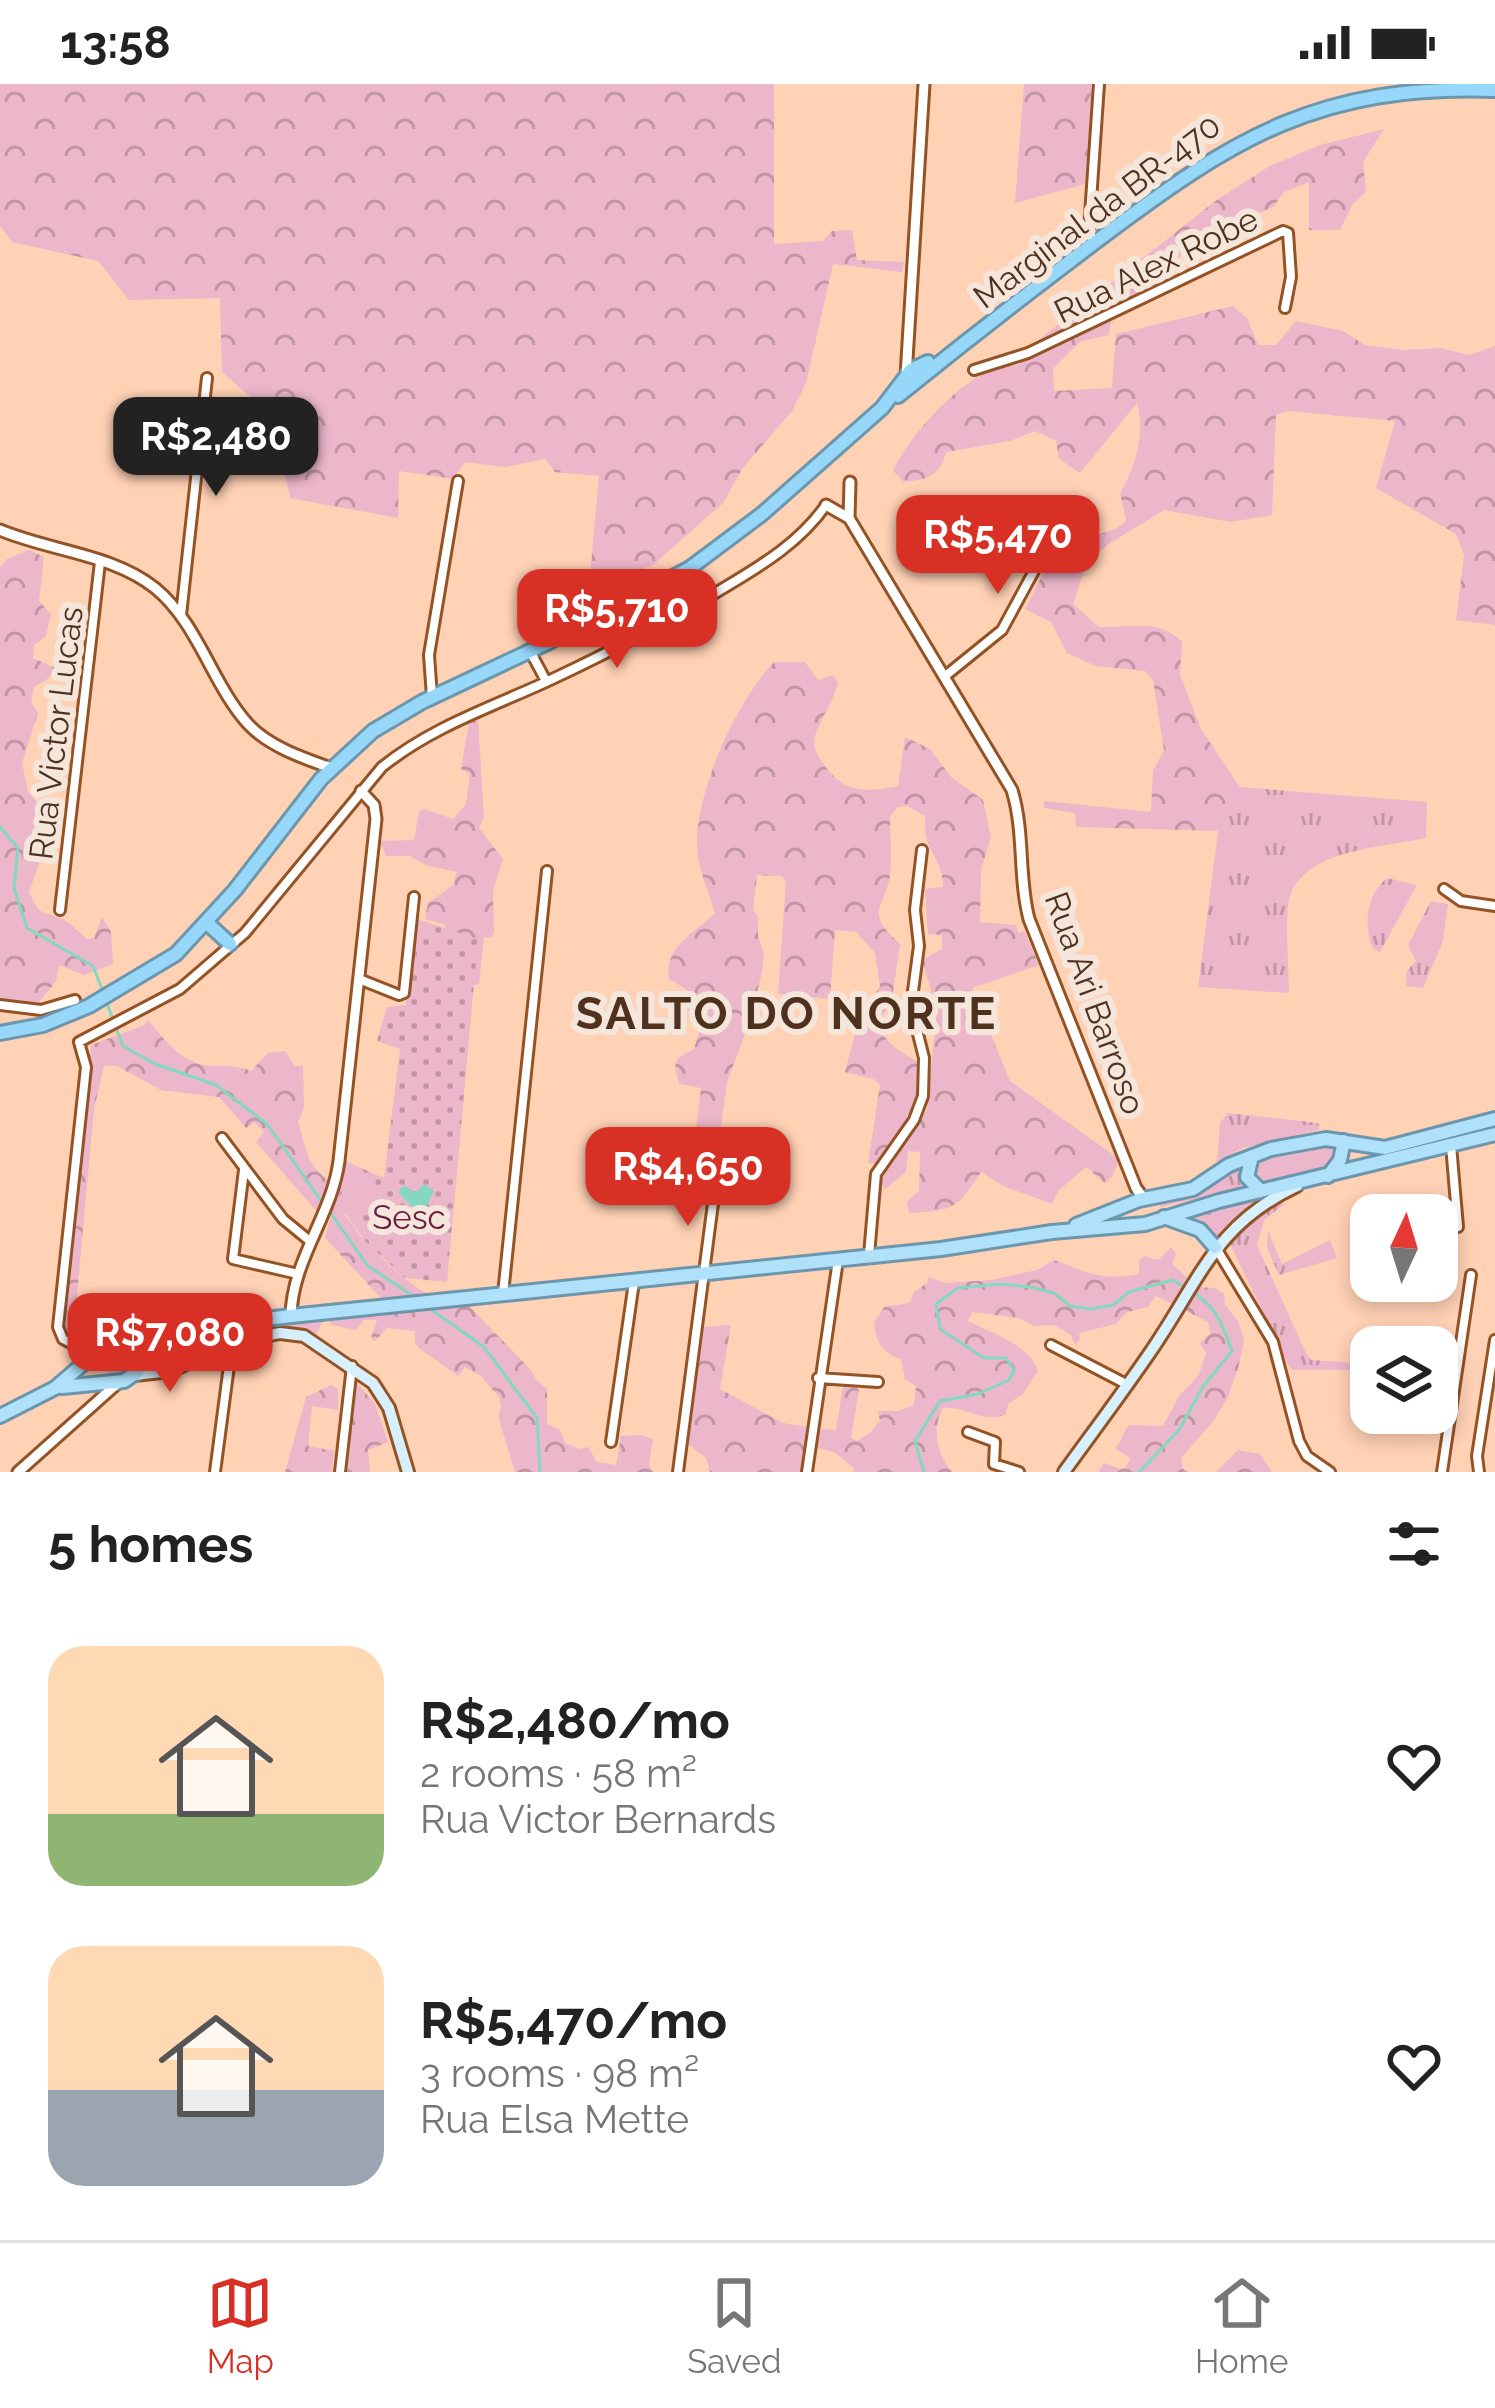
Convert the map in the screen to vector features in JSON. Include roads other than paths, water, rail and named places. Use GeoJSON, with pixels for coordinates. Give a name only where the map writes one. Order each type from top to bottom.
{"type":"FeatureCollection","features":[{"type":"Feature","properties":{"kind":"highway","name":"Marginal da BR-470"},"geometry":{"type":"LineString","coordinates":[[0,1033],[43,1025],[126,986],[176,954],[331,768],[373,731],[704,559],[740,533],[857,428],[1213,154],[1292,113],[1342,98],[1412,87],[1495,90]]}},
{"type":"Feature","properties":{"kind":"highway"},"geometry":{"type":"LineString","coordinates":[[883,408],[905,376],[928,362]]}},
{"type":"Feature","properties":{"kind":"highway"},"geometry":{"type":"LineString","coordinates":[[206,922],[230,944]]}},
{"type":"Feature","properties":{"kind":"main road"},"geometry":{"type":"LineString","coordinates":[[1052,1232],[1140,1199],[1193,1189],[1223,1167],[1252,1154],[1312,1141],[1385,1148],[1495,1119]]}},
{"type":"Feature","properties":{"kind":"main road"},"geometry":{"type":"LineString","coordinates":[[0,1416],[55,1388],[117,1339],[1140,1224],[1495,1134]]}},
{"type":"Feature","properties":{"kind":"main road"},"geometry":{"type":"LineString","coordinates":[[1328,1177],[1340,1160],[1344,1141]]}},
{"type":"Feature","properties":{"kind":"main road"},"geometry":{"type":"LineString","coordinates":[[1252,1154],[1247,1177],[1262,1191]]}},
{"type":"Feature","properties":{"kind":"main road"},"geometry":{"type":"LineString","coordinates":[[1064,1472],[1127,1385],[1215,1247],[1260,1206],[1309,1181]]}},
{"type":"Feature","properties":{"kind":"main road"},"geometry":{"type":"LineString","coordinates":[[1140,1199],[1156,1208],[1159,1217]]}},
{"type":"Feature","properties":{"kind":"main road"},"geometry":{"type":"LineString","coordinates":[[1140,1199],[1132,1218],[1140,1224]]}},
{"type":"Feature","properties":{"kind":"main road"},"geometry":{"type":"LineString","coordinates":[[1159,1217],[1200,1230],[1215,1247]]}},
{"type":"Feature","properties":{"kind":"main road"},"geometry":{"type":"LineString","coordinates":[[134,1375],[143,1361],[172,1344],[258,1320]]}},
{"type":"Feature","properties":{"kind":"main road"},"geometry":{"type":"LineString","coordinates":[[55,1388],[110,1384],[134,1375],[171,1371],[232,1342],[292,1334],[311,1340],[352,1366],[384,1398],[408,1472]]}},
{"type":"Feature","properties":{"kind":"main road"},"geometry":{"type":"LineString","coordinates":[[131,1341],[143,1361]]}},
{"type":"Feature","properties":{"kind":"main road"},"geometry":{"type":"LineString","coordinates":[[98,1352],[94,1366],[110,1384]]}},
{"type":"Feature","properties":{"kind":"main road"},"geometry":{"type":"LineString","coordinates":[[143,1361],[188,1362]]}},
{"type":"Feature","properties":{"kind":"street"},"geometry":{"type":"LineString","coordinates":[[905,376],[924,84]]}},
{"type":"Feature","properties":{"kind":"street"},"geometry":{"type":"LineString","coordinates":[[1094,243],[1089,230],[1099,84]]}},
{"type":"Feature","properties":{"kind":"street","name":"Rua Alex Robe"},"geometry":{"type":"LineString","coordinates":[[974,370],[1028,353],[1282,231],[1288,233],[1291,277],[1285,308]]}},
{"type":"Feature","properties":{"kind":"street"},"geometry":{"type":"LineString","coordinates":[[910,343],[928,362]]}},
{"type":"Feature","properties":{"kind":"street","name":"Marginal da BR-470"},"geometry":{"type":"LineString","coordinates":[[928,362],[948,357]]}},
{"type":"Feature","properties":{"kind":"street"},"geometry":{"type":"LineString","coordinates":[[181,615],[207,378]]}},
{"type":"Feature","properties":{"kind":"street"},"geometry":{"type":"LineString","coordinates":[[432,697],[429,655],[458,481]]}},
{"type":"Feature","properties":{"kind":"street"},"geometry":{"type":"LineString","coordinates":[[849,518],[850,482]]}},
{"type":"Feature","properties":{"kind":"street"},"geometry":{"type":"LineString","coordinates":[[98,1352],[63,1339],[58,1327],[86,1067],[78,1046],[82,1038],[135,1016],[180,989],[273,901],[382,767],[429,733],[546,682],[682,613],[811,528],[826,505]]}},
{"type":"Feature","properties":{"kind":"street","name":"Rua Ari Barroso"},"geometry":{"type":"LineString","coordinates":[[826,505],[849,518],[1012,790],[1023,833],[1029,919],[1140,1199]]}},
{"type":"Feature","properties":{"kind":"street"},"geometry":{"type":"LineString","coordinates":[[944,677],[1002,630],[1060,524]]}},
{"type":"Feature","properties":{"kind":"street"},"geometry":{"type":"LineString","coordinates":[[0,530],[139,576],[181,615],[246,722],[270,741],[331,768]]}},
{"type":"Feature","properties":{"kind":"street","name":"Rua Victor Lucas"},"geometry":{"type":"LineString","coordinates":[[60,910],[100,562]]}},
{"type":"Feature","properties":{"kind":"street"},"geometry":{"type":"LineString","coordinates":[[530,651],[546,682]]}},
{"type":"Feature","properties":{"kind":"street"},"geometry":{"type":"LineString","coordinates":[[291,1316],[298,1274],[333,1192],[376,819],[374,805],[361,791]]}},
{"type":"Feature","properties":{"kind":"street"},"geometry":{"type":"LineString","coordinates":[[869,1257],[876,1174],[914,1120],[923,1096],[924,1058],[911,1006],[919,946],[915,910],[922,850]]}},
{"type":"Feature","properties":{"kind":"street"},"geometry":{"type":"LineString","coordinates":[[503,1295],[547,871]]}},
{"type":"Feature","properties":{"kind":"street"},"geometry":{"type":"LineString","coordinates":[[1444,889],[1461,901],[1495,906]]}},
{"type":"Feature","properties":{"kind":"street"},"geometry":{"type":"LineString","coordinates":[[359,979],[404,993],[414,897]]}},
{"type":"Feature","properties":{"kind":"street"},"geometry":{"type":"LineString","coordinates":[[0,1005],[41,1010],[82,1003]]}},
{"type":"Feature","properties":{"kind":"street"},"geometry":{"type":"LineString","coordinates":[[223,1138],[283,1219],[311,1242]]}},
{"type":"Feature","properties":{"kind":"street"},"geometry":{"type":"LineString","coordinates":[[1451,1143],[1455,1194]]}},
{"type":"Feature","properties":{"kind":"street"},"geometry":{"type":"LineString","coordinates":[[244,1170],[232,1258],[298,1274]]}},
{"type":"Feature","properties":{"kind":"street"},"geometry":{"type":"LineString","coordinates":[[678,1472],[716,1188]]}},
{"type":"Feature","properties":{"kind":"street"},"geometry":{"type":"LineString","coordinates":[[1215,1247],[1273,1342],[1299,1441],[1307,1456],[1330,1472]]}},
{"type":"Feature","properties":{"kind":"street"},"geometry":{"type":"LineString","coordinates":[[807,1472],[838,1260]]}},
{"type":"Feature","properties":{"kind":"street"},"geometry":{"type":"LineString","coordinates":[[1442,1472],[1472,1275]]}},
{"type":"Feature","properties":{"kind":"street"},"geometry":{"type":"LineString","coordinates":[[611,1442],[634,1282]]}},
{"type":"Feature","properties":{"kind":"street"},"geometry":{"type":"LineString","coordinates":[[1479,1472],[1477,1456],[1495,1340]]}},
{"type":"Feature","properties":{"kind":"street"},"geometry":{"type":"LineString","coordinates":[[215,1472],[232,1342]]}},
{"type":"Feature","properties":{"kind":"street"},"geometry":{"type":"LineString","coordinates":[[73,1344],[98,1352]]}},
{"type":"Feature","properties":{"kind":"street"},"geometry":{"type":"LineString","coordinates":[[1051,1345],[1127,1385]]}},
{"type":"Feature","properties":{"kind":"street"},"geometry":{"type":"LineString","coordinates":[[340,1472],[352,1366]]}},
{"type":"Feature","properties":{"kind":"street"},"geometry":{"type":"LineString","coordinates":[[818,1378],[878,1382]]}},
{"type":"Feature","properties":{"kind":"street"},"geometry":{"type":"LineString","coordinates":[[18,1472],[110,1384]]}},
{"type":"Feature","properties":{"kind":"street"},"geometry":{"type":"LineString","coordinates":[[968,1432],[995,1442],[994,1463],[1019,1472]]}},
{"type":"Feature","properties":{"kind":"water"},"geometry":{"type":"Polygon","coordinates":[[[424,1184],[434,1191],[418,1213],[398,1192],[404,1185],[416,1193],[424,1184]]]}},
{"type":"Feature","properties":{"kind":"waterway"},"geometry":{"type":"LineString","coordinates":[[0,827],[18,848],[14,888],[27,928],[93,966],[103,992]]}},
{"type":"Feature","properties":{"kind":"waterway"},"geometry":{"type":"LineString","coordinates":[[106,1001],[123,1046],[155,1064],[216,1085],[267,1124],[322,1202]]}},
{"type":"Feature","properties":{"kind":"waterway"},"geometry":{"type":"LineString","coordinates":[[328,1209],[367,1265],[417,1299]]}},
{"type":"Feature","properties":{"kind":"waterway"},"geometry":{"type":"LineString","coordinates":[[924,1472],[915,1441],[940,1401],[978,1394],[1009,1380],[1014,1370],[1006,1358],[984,1358],[940,1329],[936,1304],[958,1288],[1002,1284],[1054,1293],[1070,1306],[1089,1309],[1113,1305],[1129,1292],[1172,1280],[1211,1308],[1232,1351],[1204,1385],[1179,1430],[1139,1472]]}},
{"type":"Feature","properties":{"kind":"waterway"},"geometry":{"type":"LineString","coordinates":[[429,1308],[484,1347],[537,1418],[540,1472]]}},
{"type":"Feature","properties":{"kind":"district","name":"SALTO DO NORTE"},"geometry":{"type":"Point","coordinates":[787,1013]}},
{"type":"Feature","properties":{"kind":"park label","name":"Sesc"},"geometry":{"type":"Point","coordinates":[409,1217]}}]}
